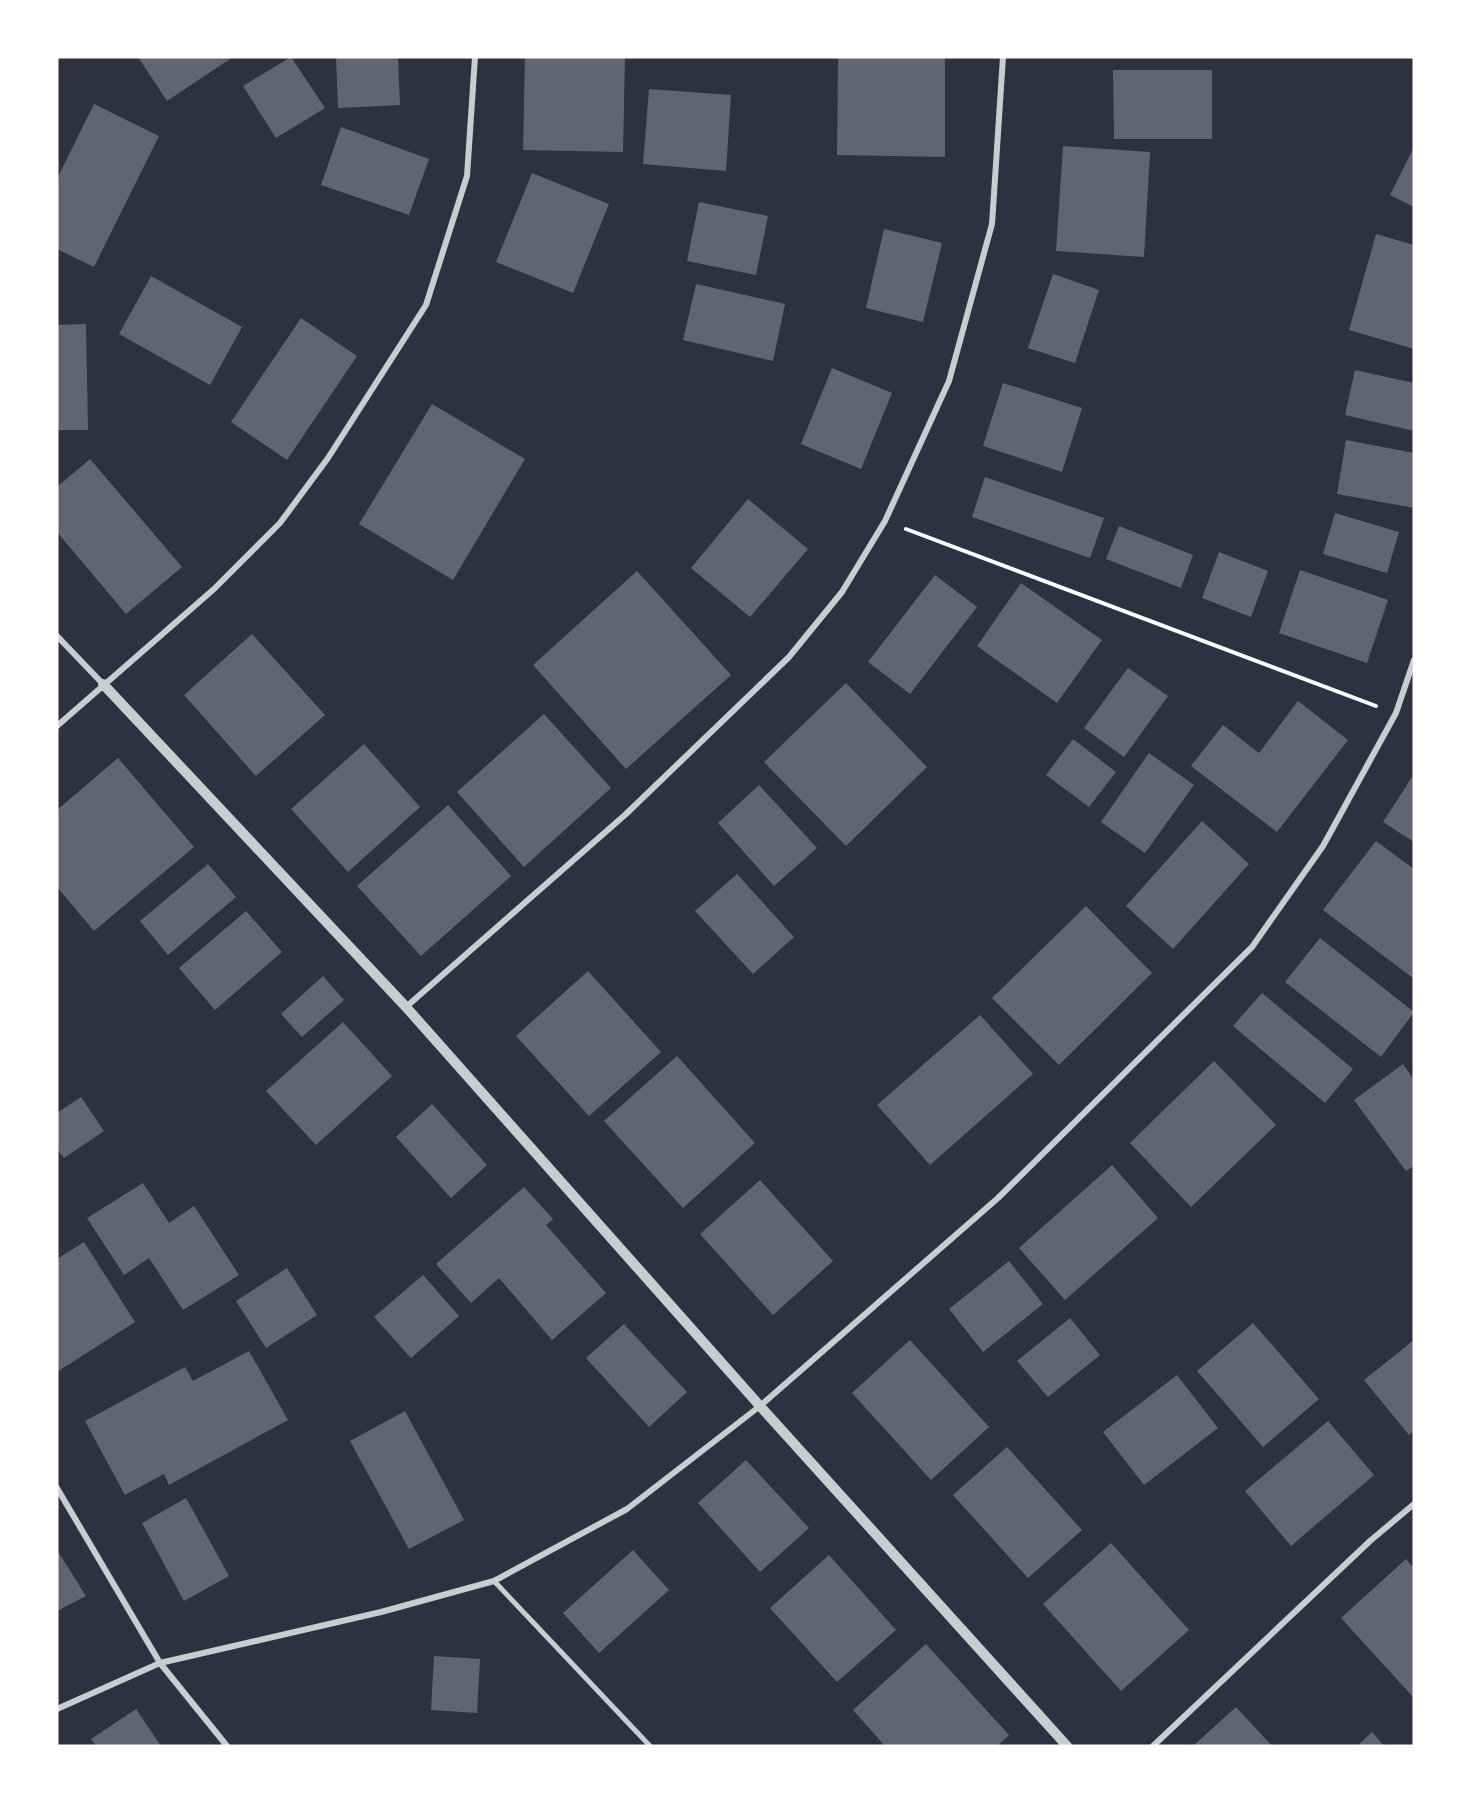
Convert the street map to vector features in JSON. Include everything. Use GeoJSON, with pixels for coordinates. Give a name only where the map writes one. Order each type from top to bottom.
{"type":"FeatureCollection","features":[{"type":"Feature","properties":{"kind":"street"},"geometry":{"type":"LineString","coordinates":[[57,726],[102,684],[214,590],[280,523],[328,458],[426,305],[467,176],[475,57]]}},
{"type":"Feature","properties":{"kind":"street"},"geometry":{"type":"LineString","coordinates":[[406,1007],[626,814],[789,657],[842,592],[885,521],[949,381],[992,224],[1003,57]]}},
{"type":"Feature","properties":{"kind":"street"},"geometry":{"type":"LineString","coordinates":[[57,636],[406,1007],[760,1406],[1067,1746]]}},
{"type":"Feature","properties":{"kind":"street"},"geometry":{"type":"LineString","coordinates":[[57,1709],[160,1663],[381,1612],[494,1581],[627,1509],[760,1406],[998,1198],[1252,947],[1323,846],[1396,713],[1414,660]]}},
{"type":"Feature","properties":{"kind":"street"},"geometry":{"type":"LineString","coordinates":[[57,1488],[160,1663],[227,1746]]}},
{"type":"Feature","properties":{"kind":"street"},"geometry":{"type":"LineString","coordinates":[[1153,1746],[1370,1541],[1414,1504]]}},
{"type":"Feature","properties":{"kind":"street"},"geometry":{"type":"LineString","coordinates":[[494,1581],[650,1746]]}},
{"type":"Feature","properties":{"kind":"path"},"geometry":{"type":"LineString","coordinates":[[885,521],[1396,713]]}},
{"type":"Feature","properties":{"kind":"building"},"geometry":{"type":"Polygon","coordinates":[[[138,57],[233,57],[167,101],[138,57]]]}},
{"type":"Feature","properties":{"kind":"building"},"geometry":{"type":"Polygon","coordinates":[[[291,57],[325,108],[276,138],[243,86],[291,57]]]}},
{"type":"Feature","properties":{"kind":"building"},"geometry":{"type":"Polygon","coordinates":[[[336,57],[398,57],[400,105],[338,108],[336,57]]]}},
{"type":"Feature","properties":{"kind":"building"},"geometry":{"type":"Polygon","coordinates":[[[525,57],[625,57],[623,152],[523,150],[525,57]]]}},
{"type":"Feature","properties":{"kind":"building"},"geometry":{"type":"Polygon","coordinates":[[[838,57],[945,57],[945,157],[837,155],[838,57]]]}},
{"type":"Feature","properties":{"kind":"building"},"geometry":{"type":"Polygon","coordinates":[[[1113,70],[1212,70],[1212,139],[1114,139],[1113,70]]]}},
{"type":"Feature","properties":{"kind":"building"},"geometry":{"type":"Polygon","coordinates":[[[649,89],[731,95],[726,171],[643,164],[649,89]]]}},
{"type":"Feature","properties":{"kind":"building"},"geometry":{"type":"Polygon","coordinates":[[[94,104],[159,136],[94,267],[57,249],[57,179],[94,104]]]}},
{"type":"Feature","properties":{"kind":"building"},"geometry":{"type":"Polygon","coordinates":[[[341,127],[429,159],[409,215],[321,185],[341,127]]]}},
{"type":"Feature","properties":{"kind":"building"},"geometry":{"type":"Polygon","coordinates":[[[1063,146],[1150,152],[1144,257],[1056,251],[1063,146]]]}},
{"type":"Feature","properties":{"kind":"building"},"geometry":{"type":"Polygon","coordinates":[[[1414,147],[1414,207],[1390,195],[1414,147]]]}},
{"type":"Feature","properties":{"kind":"building"},"geometry":{"type":"Polygon","coordinates":[[[532,173],[609,204],[573,293],[496,262],[532,173]]]}},
{"type":"Feature","properties":{"kind":"building"},"geometry":{"type":"Polygon","coordinates":[[[699,202],[768,216],[756,275],[687,261],[699,202]]]}},
{"type":"Feature","properties":{"kind":"building"},"geometry":{"type":"Polygon","coordinates":[[[884,229],[942,243],[923,322],[866,308],[884,229]]]}},
{"type":"Feature","properties":{"kind":"building"},"geometry":{"type":"Polygon","coordinates":[[[1376,234],[1414,245],[1414,349],[1349,330],[1376,234]]]}},
{"type":"Feature","properties":{"kind":"building"},"geometry":{"type":"Polygon","coordinates":[[[1053,274],[1099,290],[1075,363],[1028,348],[1053,274]]]}},
{"type":"Feature","properties":{"kind":"building"},"geometry":{"type":"Polygon","coordinates":[[[151,276],[242,327],[210,385],[119,334],[151,276]]]}},
{"type":"Feature","properties":{"kind":"building"},"geometry":{"type":"Polygon","coordinates":[[[696,284],[785,304],[773,361],[683,340],[696,284]]]}},
{"type":"Feature","properties":{"kind":"building"},"geometry":{"type":"Polygon","coordinates":[[[301,318],[357,356],[287,460],[231,422],[301,318]]]}},
{"type":"Feature","properties":{"kind":"building"},"geometry":{"type":"Polygon","coordinates":[[[86,324],[88,430],[57,430],[57,325],[86,324]]]}},
{"type":"Feature","properties":{"kind":"building"},"geometry":{"type":"Polygon","coordinates":[[[832,368],[892,393],[861,469],[801,444],[832,368]]]}},
{"type":"Feature","properties":{"kind":"building"},"geometry":{"type":"Polygon","coordinates":[[[1355,370],[1414,383],[1414,431],[1345,415],[1355,370]]]}},
{"type":"Feature","properties":{"kind":"building"},"geometry":{"type":"Polygon","coordinates":[[[1003,383],[1082,408],[1062,472],[983,446],[1003,383]]]}},
{"type":"Feature","properties":{"kind":"building"},"geometry":{"type":"Polygon","coordinates":[[[432,404],[525,459],[453,580],[359,524],[432,404]]]}},
{"type":"Feature","properties":{"kind":"building"},"geometry":{"type":"Polygon","coordinates":[[[1346,440],[1414,453],[1414,508],[1337,494],[1346,440]]]}},
{"type":"Feature","properties":{"kind":"building"},"geometry":{"type":"Polygon","coordinates":[[[90,459],[182,567],[126,614],[57,532],[57,487],[90,459]]]}},
{"type":"Feature","properties":{"kind":"building"},"geometry":{"type":"Polygon","coordinates":[[[985,477],[1104,518],[1090,558],[972,517],[985,477]]]}},
{"type":"Feature","properties":{"kind":"building"},"geometry":{"type":"Polygon","coordinates":[[[748,499],[808,549],[750,617],[691,568],[748,499]]]}},
{"type":"Feature","properties":{"kind":"building"},"geometry":{"type":"Polygon","coordinates":[[[1335,513],[1399,532],[1387,573],[1323,554],[1335,513]]]}},
{"type":"Feature","properties":{"kind":"building"},"geometry":{"type":"Polygon","coordinates":[[[1119,526],[1193,555],[1181,588],[1106,559],[1119,526]]]}},
{"type":"Feature","properties":{"kind":"building"},"geometry":{"type":"Polygon","coordinates":[[[1219,552],[1268,571],[1251,617],[1202,598],[1219,552]]]}},
{"type":"Feature","properties":{"kind":"building"},"geometry":{"type":"Polygon","coordinates":[[[1300,570],[1388,600],[1367,663],[1279,633],[1300,570]]]}},
{"type":"Feature","properties":{"kind":"building"},"geometry":{"type":"Polygon","coordinates":[[[637,571],[731,675],[626,769],[533,665],[637,571]]]}},
{"type":"Feature","properties":{"kind":"building"},"geometry":{"type":"Polygon","coordinates":[[[935,575],[977,607],[910,694],[868,662],[935,575]]]}},
{"type":"Feature","properties":{"kind":"building"},"geometry":{"type":"Polygon","coordinates":[[[1021,583],[1102,640],[1057,703],[977,646],[1021,583]]]}},
{"type":"Feature","properties":{"kind":"building"},"geometry":{"type":"Polygon","coordinates":[[[252,634],[325,715],[256,776],[184,695],[252,634]]]}},
{"type":"Feature","properties":{"kind":"building"},"geometry":{"type":"Polygon","coordinates":[[[1128,668],[1168,696],[1124,757],[1084,728],[1128,668]]]}},
{"type":"Feature","properties":{"kind":"building"},"geometry":{"type":"Polygon","coordinates":[[[846,683],[927,767],[846,846],[764,762],[846,683]]]}},
{"type":"Feature","properties":{"kind":"building"},"geometry":{"type":"Polygon","coordinates":[[[1298,701],[1348,740],[1277,832],[1191,766],[1223,725],[1259,753],[1298,701]]]}},
{"type":"Feature","properties":{"kind":"building"},"geometry":{"type":"Polygon","coordinates":[[[544,714],[611,788],[524,867],[457,792],[544,714]]]}},
{"type":"Feature","properties":{"kind":"building"},"geometry":{"type":"Polygon","coordinates":[[[1073,739],[1116,772],[1089,807],[1046,775],[1073,739]]]}},
{"type":"Feature","properties":{"kind":"building"},"geometry":{"type":"Polygon","coordinates":[[[364,744],[420,807],[348,872],[291,809],[364,744]]]}},
{"type":"Feature","properties":{"kind":"building"},"geometry":{"type":"Polygon","coordinates":[[[1149,753],[1194,785],[1145,853],[1101,822],[1149,753]]]}},
{"type":"Feature","properties":{"kind":"building"},"geometry":{"type":"Polygon","coordinates":[[[118,758],[194,847],[94,931],[57,887],[57,810],[118,758]]]}},
{"type":"Feature","properties":{"kind":"building"},"geometry":{"type":"Polygon","coordinates":[[[1414,774],[1414,842],[1383,822],[1414,774]]]}},
{"type":"Feature","properties":{"kind":"building"},"geometry":{"type":"Polygon","coordinates":[[[759,785],[817,848],[774,886],[718,823],[759,785]]]}},
{"type":"Feature","properties":{"kind":"building"},"geometry":{"type":"Polygon","coordinates":[[[448,805],[511,876],[421,956],[357,886],[448,805]]]}},
{"type":"Feature","properties":{"kind":"building"},"geometry":{"type":"Polygon","coordinates":[[[1202,821],[1249,864],[1173,949],[1126,906],[1202,821]]]}},
{"type":"Feature","properties":{"kind":"building"},"geometry":{"type":"Polygon","coordinates":[[[1376,841],[1414,869],[1414,979],[1323,910],[1376,841]]]}},
{"type":"Feature","properties":{"kind":"building"},"geometry":{"type":"Polygon","coordinates":[[[208,864],[236,897],[168,955],[140,921],[208,864]]]}},
{"type":"Feature","properties":{"kind":"building"},"geometry":{"type":"Polygon","coordinates":[[[737,874],[794,937],[753,974],[695,911],[737,874]]]}},
{"type":"Feature","properties":{"kind":"building"},"geometry":{"type":"Polygon","coordinates":[[[1086,906],[1152,973],[1059,1065],[992,998],[1086,906]]]}},
{"type":"Feature","properties":{"kind":"building"},"geometry":{"type":"Polygon","coordinates":[[[246,911],[282,952],[215,1010],[179,968],[246,911]]]}},
{"type":"Feature","properties":{"kind":"building"},"geometry":{"type":"Polygon","coordinates":[[[1320,938],[1414,1012],[1381,1057],[1285,982],[1320,938]]]}},
{"type":"Feature","properties":{"kind":"building"},"geometry":{"type":"Polygon","coordinates":[[[588,971],[661,1052],[589,1116],[516,1036],[588,971]]]}},
{"type":"Feature","properties":{"kind":"building"},"geometry":{"type":"Polygon","coordinates":[[[323,976],[344,1000],[302,1037],[281,1014],[323,976]]]}},
{"type":"Feature","properties":{"kind":"building"},"geometry":{"type":"Polygon","coordinates":[[[1262,993],[1353,1069],[1325,1103],[1233,1026],[1262,993]]]}},
{"type":"Feature","properties":{"kind":"building"},"geometry":{"type":"Polygon","coordinates":[[[980,1015],[1033,1074],[930,1165],[877,1105],[980,1015]]]}},
{"type":"Feature","properties":{"kind":"building"},"geometry":{"type":"Polygon","coordinates":[[[343,1022],[392,1076],[316,1145],[266,1091],[343,1022]]]}},
{"type":"Feature","properties":{"kind":"building"},"geometry":{"type":"Polygon","coordinates":[[[677,1056],[755,1143],[683,1208],[604,1121],[677,1056]]]}},
{"type":"Feature","properties":{"kind":"building"},"geometry":{"type":"Polygon","coordinates":[[[1214,1061],[1276,1125],[1191,1207],[1130,1143],[1214,1061]]]}},
{"type":"Feature","properties":{"kind":"building"},"geometry":{"type":"Polygon","coordinates":[[[1403,1064],[1414,1080],[1414,1166],[1406,1171],[1354,1100],[1403,1064]]]}},
{"type":"Feature","properties":{"kind":"building"},"geometry":{"type":"Polygon","coordinates":[[[81,1097],[104,1131],[64,1158],[57,1149],[57,1113],[81,1097]]]}},
{"type":"Feature","properties":{"kind":"building"},"geometry":{"type":"Polygon","coordinates":[[[432,1104],[487,1165],[451,1198],[396,1137],[432,1104]]]}},
{"type":"Feature","properties":{"kind":"building"},"geometry":{"type":"Polygon","coordinates":[[[1112,1165],[1158,1218],[1065,1300],[1019,1248],[1112,1165]]]}},
{"type":"Feature","properties":{"kind":"building"},"geometry":{"type":"Polygon","coordinates":[[[760,1180],[833,1261],[773,1315],[700,1234],[760,1180]]]}},
{"type":"Feature","properties":{"kind":"building"},"geometry":{"type":"Polygon","coordinates":[[[143,1183],[169,1223],[194,1206],[239,1275],[183,1310],[149,1258],[124,1275],[87,1218],[143,1183]]]}},
{"type":"Feature","properties":{"kind":"building"},"geometry":{"type":"Polygon","coordinates":[[[524,1187],[553,1219],[546,1225],[606,1293],[552,1340],[499,1278],[471,1303],[436,1264],[524,1187]]]}},
{"type":"Feature","properties":{"kind":"building"},"geometry":{"type":"Polygon","coordinates":[[[84,1242],[135,1322],[57,1372],[57,1259],[84,1242]]]}},
{"type":"Feature","properties":{"kind":"building"},"geometry":{"type":"Polygon","coordinates":[[[1009,1261],[1043,1304],[983,1352],[949,1309],[1009,1261]]]}},
{"type":"Feature","properties":{"kind":"building"},"geometry":{"type":"Polygon","coordinates":[[[287,1268],[317,1315],[266,1348],[236,1301],[287,1268]]]}},
{"type":"Feature","properties":{"kind":"building"},"geometry":{"type":"Polygon","coordinates":[[[423,1275],[459,1316],[411,1358],[374,1317],[423,1275]]]}},
{"type":"Feature","properties":{"kind":"building"},"geometry":{"type":"Polygon","coordinates":[[[1070,1318],[1100,1355],[1048,1397],[1017,1361],[1070,1318]]]}},
{"type":"Feature","properties":{"kind":"building"},"geometry":{"type":"Polygon","coordinates":[[[1253,1323],[1319,1399],[1263,1447],[1197,1371],[1253,1323]]]}},
{"type":"Feature","properties":{"kind":"building"},"geometry":{"type":"Polygon","coordinates":[[[624,1324],[687,1392],[649,1427],[586,1358],[624,1324]]]}},
{"type":"Feature","properties":{"kind":"building"},"geometry":{"type":"Polygon","coordinates":[[[910,1340],[989,1427],[931,1480],[852,1393],[910,1340]]]}},
{"type":"Feature","properties":{"kind":"building"},"geometry":{"type":"Polygon","coordinates":[[[1414,1340],[1414,1430],[1409,1435],[1364,1380],[1414,1340]]]}},
{"type":"Feature","properties":{"kind":"building"},"geometry":{"type":"Polygon","coordinates":[[[249,1351],[288,1420],[169,1485],[164,1474],[125,1495],[85,1421],[185,1367],[193,1381],[249,1351]]]}},
{"type":"Feature","properties":{"kind":"building"},"geometry":{"type":"Polygon","coordinates":[[[1177,1375],[1218,1428],[1144,1485],[1103,1432],[1177,1375]]]}},
{"type":"Feature","properties":{"kind":"building"},"geometry":{"type":"Polygon","coordinates":[[[405,1411],[464,1520],[409,1549],[350,1441],[405,1411]]]}},
{"type":"Feature","properties":{"kind":"building"},"geometry":{"type":"Polygon","coordinates":[[[1328,1421],[1374,1475],[1291,1546],[1245,1491],[1328,1421]]]}},
{"type":"Feature","properties":{"kind":"building"},"geometry":{"type":"Polygon","coordinates":[[[1007,1447],[1082,1530],[1028,1578],[953,1495],[1007,1447]]]}},
{"type":"Feature","properties":{"kind":"building"},"geometry":{"type":"Polygon","coordinates":[[[746,1460],[809,1528],[760,1572],[698,1503],[746,1460]]]}},
{"type":"Feature","properties":{"kind":"building"},"geometry":{"type":"Polygon","coordinates":[[[186,1498],[229,1576],[184,1601],[142,1523],[186,1498]]]}},
{"type":"Feature","properties":{"kind":"building"},"geometry":{"type":"Polygon","coordinates":[[[1111,1543],[1189,1630],[1121,1691],[1043,1604],[1111,1543]]]}},
{"type":"Feature","properties":{"kind":"building"},"geometry":{"type":"Polygon","coordinates":[[[57,1550],[86,1596],[57,1611],[57,1550]]]}},
{"type":"Feature","properties":{"kind":"building"},"geometry":{"type":"Polygon","coordinates":[[[633,1550],[669,1590],[599,1653],[563,1613],[633,1550]]]}},
{"type":"Feature","properties":{"kind":"building"},"geometry":{"type":"Polygon","coordinates":[[[829,1555],[896,1630],[837,1682],[770,1608],[829,1555]]]}},
{"type":"Feature","properties":{"kind":"building"},"geometry":{"type":"Polygon","coordinates":[[[1406,1559],[1414,1568],[1414,1698],[1341,1618],[1406,1559]]]}},
{"type":"Feature","properties":{"kind":"building"},"geometry":{"type":"Polygon","coordinates":[[[926,1644],[1009,1735],[997,1746],[885,1746],[853,1710],[926,1644]]]}},
{"type":"Feature","properties":{"kind":"building"},"geometry":{"type":"Polygon","coordinates":[[[434,1656],[480,1659],[477,1713],[431,1710],[434,1656]]]}},
{"type":"Feature","properties":{"kind":"building"},"geometry":{"type":"Polygon","coordinates":[[[1236,1707],[1272,1746],[1193,1746],[1236,1707]]]}},
{"type":"Feature","properties":{"kind":"building"},"geometry":{"type":"Polygon","coordinates":[[[136,1709],[161,1746],[96,1746],[91,1739],[136,1709]]]}},
{"type":"Feature","properties":{"kind":"building"},"geometry":{"type":"Polygon","coordinates":[[[1372,1732],[1384,1746],[1357,1746],[1372,1732]]]}}]}
